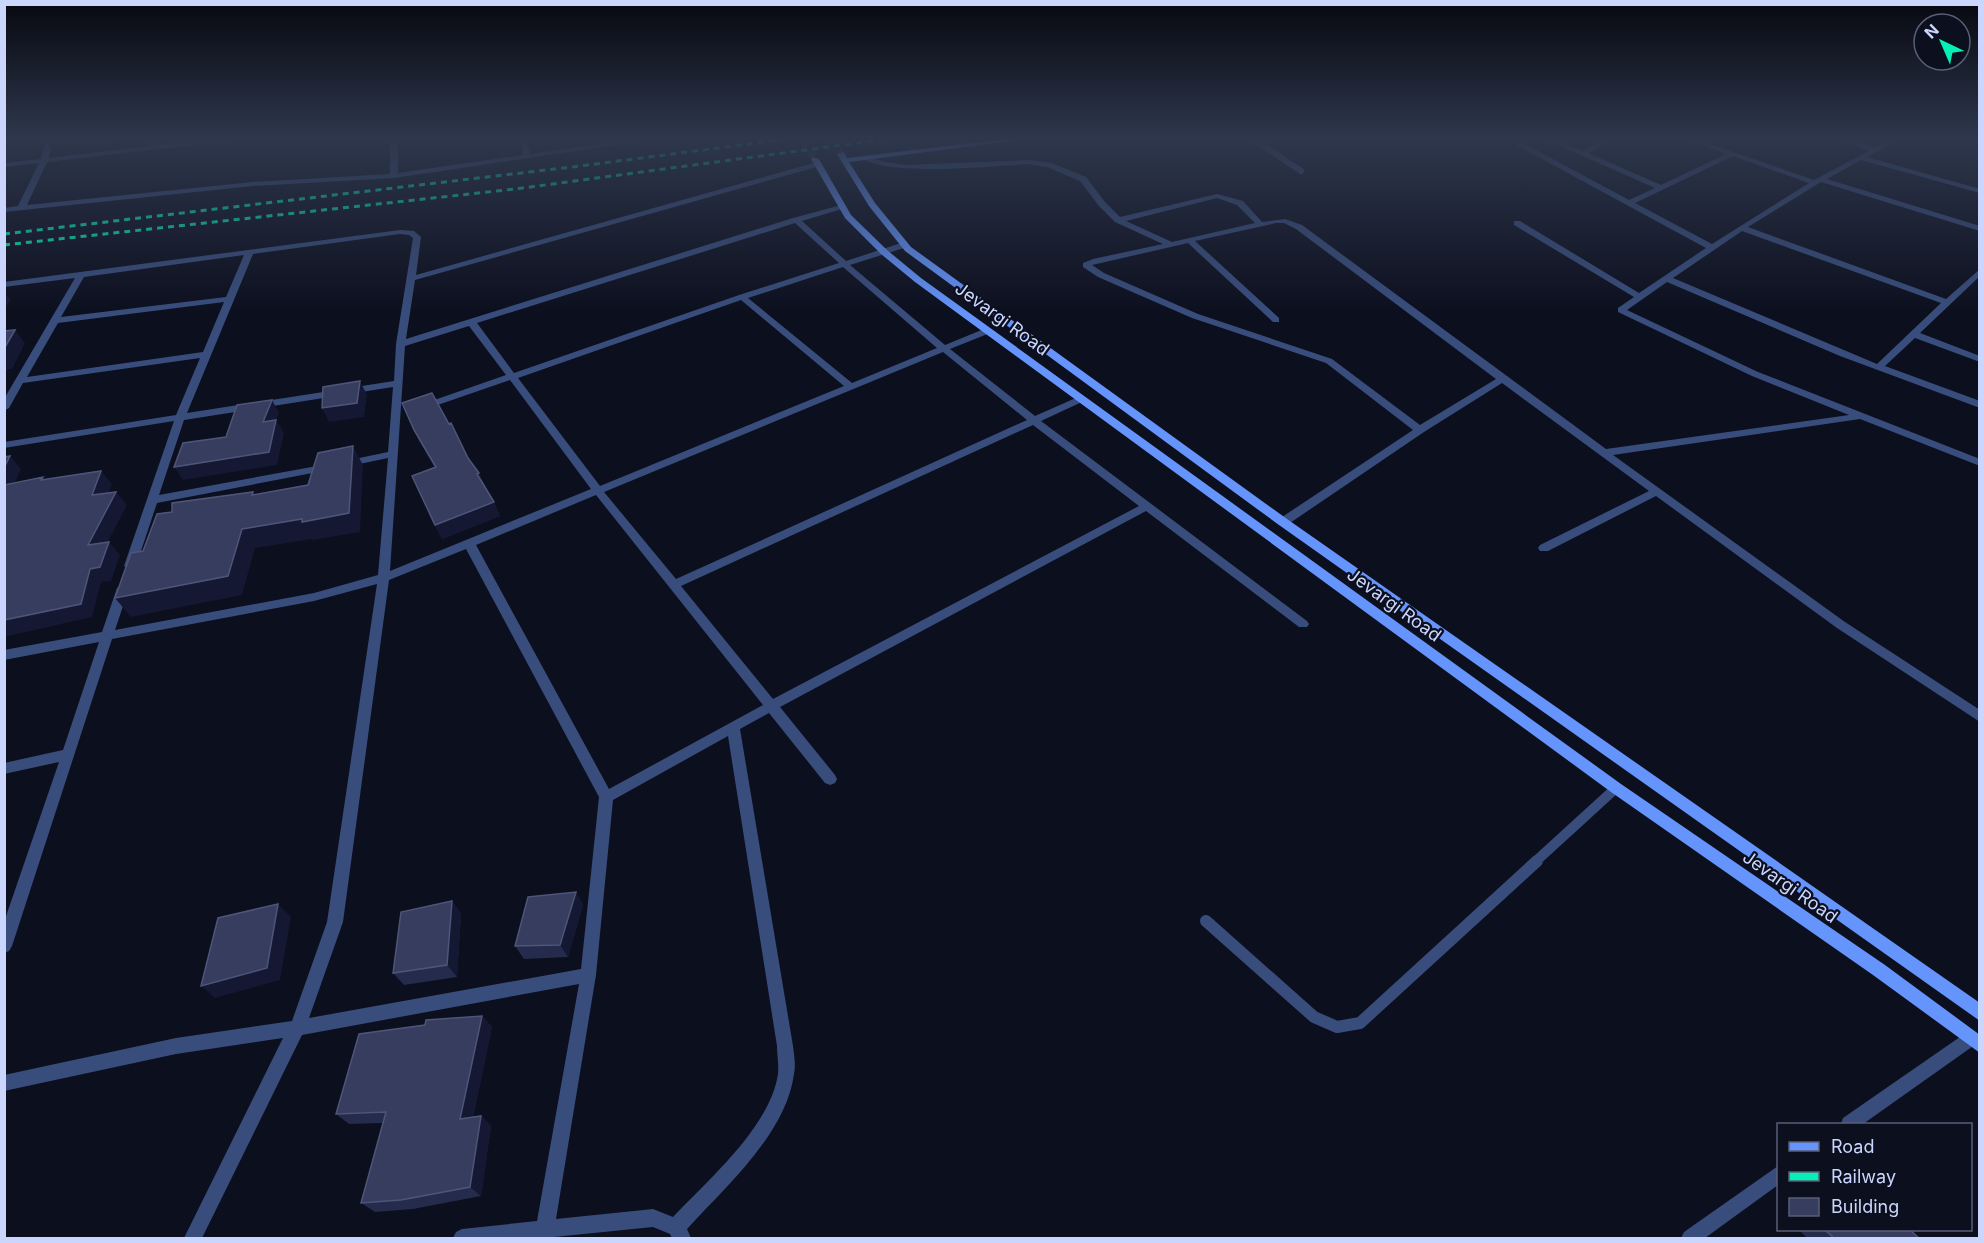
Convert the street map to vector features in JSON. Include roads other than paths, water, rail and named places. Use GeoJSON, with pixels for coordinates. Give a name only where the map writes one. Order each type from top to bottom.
{"type":"FeatureCollection","features":[{"type":"Feature","properties":{"kind":"main road","name":"Jevargi Road"},"geometry":{"type":"LineString","coordinates":[[837,197],[862,232],[884,252],[987,331],[1616,788],[1879,970],[1975,1041]]}},
{"type":"Feature","properties":{"kind":"main road"},"geometry":{"type":"LineString","coordinates":[[868,197],[904,245],[1283,522],[1980,1012]]}},
{"type":"Feature","properties":{"kind":"street"},"geometry":{"type":"LineString","coordinates":[[21,208],[26,197]]}},
{"type":"Feature","properties":{"kind":"street"},"geometry":{"type":"LineString","coordinates":[[4,210],[127,197]]}},
{"type":"Feature","properties":{"kind":"street"},"geometry":{"type":"LineString","coordinates":[[410,279],[695,197]]}},
{"type":"Feature","properties":{"kind":"street"},"geometry":{"type":"LineString","coordinates":[[1097,197],[1119,220],[1170,244]]}},
{"type":"Feature","properties":{"kind":"street"},"geometry":{"type":"LineString","coordinates":[[1119,220],[1213,197]]}},
{"type":"Feature","properties":{"kind":"street"},"geometry":{"type":"LineString","coordinates":[[1220,197],[1240,203],[1260,224]]}},
{"type":"Feature","properties":{"kind":"street"},"geometry":{"type":"LineString","coordinates":[[1619,197],[1713,248]]}},
{"type":"Feature","properties":{"kind":"street"},"geometry":{"type":"LineString","coordinates":[[1630,203],[1642,197]]}},
{"type":"Feature","properties":{"kind":"street"},"geometry":{"type":"LineString","coordinates":[[1791,197],[1621,310],[1755,374],[1980,463]]}},
{"type":"Feature","properties":{"kind":"street"},"geometry":{"type":"LineString","coordinates":[[1871,197],[1980,229]]}},
{"type":"Feature","properties":{"kind":"street"},"geometry":{"type":"LineString","coordinates":[[401,344],[842,206]]}},
{"type":"Feature","properties":{"kind":"street"},"geometry":{"type":"LineString","coordinates":[[796,220],[844,265],[1034,420],[1303,624]]}},
{"type":"Feature","properties":{"kind":"street"},"geometry":{"type":"LineString","coordinates":[[1420,430],[1329,361],[1195,316],[1086,265],[1260,224],[1285,221],[1299,227],[1502,379],[1841,625],[1980,717]]}},
{"type":"Feature","properties":{"kind":"street"},"geometry":{"type":"LineString","coordinates":[[1517,223],[1640,297]]}},
{"type":"Feature","properties":{"kind":"street"},"geometry":{"type":"LineString","coordinates":[[1742,228],[1947,302]]}},
{"type":"Feature","properties":{"kind":"street"},"geometry":{"type":"LineString","coordinates":[[4,285],[400,232],[411,233],[417,237],[401,344],[384,578],[335,922],[297,1028],[193,1239]]}},
{"type":"Feature","properties":{"kind":"street"},"geometry":{"type":"LineString","coordinates":[[1189,240],[1276,320]]}},
{"type":"Feature","properties":{"kind":"street"},"geometry":{"type":"LineString","coordinates":[[417,409],[742,297],[904,245]]}},
{"type":"Feature","properties":{"kind":"street"},"geometry":{"type":"LineString","coordinates":[[6,938],[180,417],[249,252]]}},
{"type":"Feature","properties":{"kind":"street"},"geometry":{"type":"LineString","coordinates":[[1879,367],[1980,271]]}},
{"type":"Feature","properties":{"kind":"street"},"geometry":{"type":"LineString","coordinates":[[4,408],[81,275]]}},
{"type":"Feature","properties":{"kind":"street"},"geometry":{"type":"LineString","coordinates":[[1667,279],[1879,367],[1980,405]]}},
{"type":"Feature","properties":{"kind":"street"},"geometry":{"type":"LineString","coordinates":[[742,297],[851,387]]}},
{"type":"Feature","properties":{"kind":"street"},"geometry":{"type":"LineString","coordinates":[[54,321],[230,299]]}},
{"type":"Feature","properties":{"kind":"street"},"geometry":{"type":"LineString","coordinates":[[471,322],[598,491],[830,779]]}},
{"type":"Feature","properties":{"kind":"street"},"geometry":{"type":"LineString","coordinates":[[4,655],[314,597],[384,578],[987,331]]}},
{"type":"Feature","properties":{"kind":"street"},"geometry":{"type":"LineString","coordinates":[[1913,334],[1980,359]]}},
{"type":"Feature","properties":{"kind":"street"},"geometry":{"type":"LineString","coordinates":[[20,381],[207,354]]}},
{"type":"Feature","properties":{"kind":"street"},"geometry":{"type":"LineString","coordinates":[[1283,522],[1420,430],[1502,379]]}},
{"type":"Feature","properties":{"kind":"street"},"geometry":{"type":"LineString","coordinates":[[4,445],[398,383]]}},
{"type":"Feature","properties":{"kind":"street"},"geometry":{"type":"LineString","coordinates":[[674,585],[1081,399]]}},
{"type":"Feature","properties":{"kind":"street"},"geometry":{"type":"LineString","coordinates":[[396,417],[406,413]]}},
{"type":"Feature","properties":{"kind":"street"},"geometry":{"type":"LineString","coordinates":[[1603,453],[1861,416]]}},
{"type":"Feature","properties":{"kind":"street"},"geometry":{"type":"LineString","coordinates":[[152,500],[393,454]]}},
{"type":"Feature","properties":{"kind":"street"},"geometry":{"type":"LineString","coordinates":[[1544,548],[1657,491]]}},
{"type":"Feature","properties":{"kind":"street"},"geometry":{"type":"LineString","coordinates":[[606,797],[771,706],[1147,506]]}},
{"type":"Feature","properties":{"kind":"street"},"geometry":{"type":"LineString","coordinates":[[469,543],[606,797],[588,975],[545,1229]]}},
{"type":"Feature","properties":{"kind":"street"},"geometry":{"type":"LineString","coordinates":[[462,1239],[653,1218],[679,1233],[762,1131],[778,1102],[786,1074],[785,1046],[733,727]]}},
{"type":"Feature","properties":{"kind":"street"},"geometry":{"type":"LineString","coordinates":[[4,769],[68,754]]}},
{"type":"Feature","properties":{"kind":"street"},"geometry":{"type":"LineString","coordinates":[[4,1083],[176,1046],[297,1028],[588,975]]}},
{"type":"Feature","properties":{"kind":"street"},"geometry":{"type":"LineString","coordinates":[[1852,1123],[1975,1041]]}},
{"type":"Feature","properties":{"kind":"street"},"geometry":{"type":"LineString","coordinates":[[1690,1239],[1777,1176]]}},
{"type":"Feature","properties":{"kind":"lane"},"geometry":{"type":"LineString","coordinates":[[1206,921],[1314,1017],[1337,1027],[1360,1023],[1616,788]]}},
{"type":"Feature","properties":{"kind":"railway"},"geometry":{"type":"LineString","coordinates":[[4,234],[317,197]]}},
{"type":"Feature","properties":{"kind":"railway"},"geometry":{"type":"LineString","coordinates":[[4,245],[442,197]]}}]}
